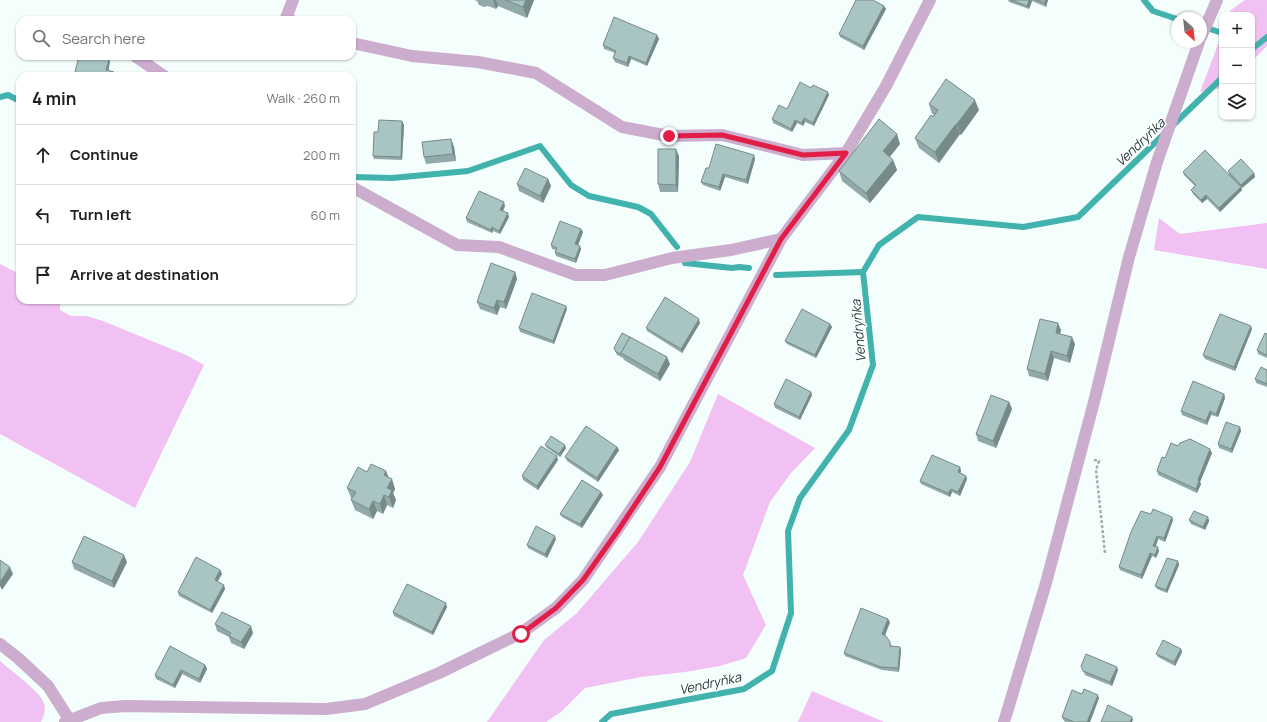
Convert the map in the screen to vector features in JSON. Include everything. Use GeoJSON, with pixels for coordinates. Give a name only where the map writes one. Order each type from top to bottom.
{"type":"FeatureCollection","features":[{"type":"Feature","properties":{"kind":"street"},"geometry":{"type":"LineString","coordinates":[[287,16],[293,0]]}},
{"type":"Feature","properties":{"kind":"street"},"geometry":{"type":"LineString","coordinates":[[0,644],[18,658],[48,686],[67,721],[101,708],[125,706],[326,710],[365,704],[439,673],[521,634],[556,608],[583,580],[660,467],[781,239],[846,153],[886,86],[930,0]]}},
{"type":"Feature","properties":{"kind":"street"},"geometry":{"type":"LineString","coordinates":[[1207,23],[1217,0]]}},
{"type":"Feature","properties":{"kind":"street"},"geometry":{"type":"LineString","coordinates":[[356,43],[412,56],[478,62],[536,73],[622,127],[669,136],[722,135],[803,155],[846,153]]}},
{"type":"Feature","properties":{"kind":"street"},"geometry":{"type":"LineString","coordinates":[[1004,722],[1046,583],[1095,398],[1129,257],[1158,162],[1197,48]]}},
{"type":"Feature","properties":{"kind":"street"},"geometry":{"type":"LineString","coordinates":[[141,60],[158,72]]}},
{"type":"Feature","properties":{"kind":"street"},"geometry":{"type":"LineString","coordinates":[[356,189],[457,245],[499,247],[576,275],[605,275],[672,258],[731,250],[781,239]]}},
{"type":"Feature","properties":{"kind":"path"},"geometry":{"type":"LineString","coordinates":[[1092,459],[1099,461],[1096,470],[1105,553]]}},
{"type":"Feature","properties":{"kind":"shaded area"},"geometry":{"type":"Polygon","coordinates":[[[1245,0],[1267,0],[1267,46],[1255,58],[1255,12],[1230,12],[1245,0]]]}},
{"type":"Feature","properties":{"kind":"shaded area"},"geometry":{"type":"Polygon","coordinates":[[[1219,42],[1219,89],[1200,92],[1219,42]]]}},
{"type":"Feature","properties":{"kind":"shaded area"},"geometry":{"type":"Polygon","coordinates":[[[1159,218],[1180,234],[1267,223],[1267,269],[1154,250],[1159,218]]]}},
{"type":"Feature","properties":{"kind":"shaded area"},"geometry":{"type":"Polygon","coordinates":[[[0,264],[16,272],[16,304],[60,304],[60,310],[71,316],[87,316],[103,321],[186,355],[204,365],[135,508],[0,434],[0,264]]]}},
{"type":"Feature","properties":{"kind":"shaded area"},"geometry":{"type":"Polygon","coordinates":[[[718,394],[815,448],[791,473],[770,502],[743,575],[766,625],[746,658],[720,666],[641,677],[585,688],[562,711],[546,722],[487,722],[544,640],[577,613],[638,542],[690,462],[718,394]]]}},
{"type":"Feature","properties":{"kind":"shaded area"},"geometry":{"type":"Polygon","coordinates":[[[0,661],[40,696],[45,709],[41,722],[0,722],[0,661]]]}},
{"type":"Feature","properties":{"kind":"shaded area"},"geometry":{"type":"Polygon","coordinates":[[[812,691],[884,722],[798,722],[812,691]]]}},
{"type":"Feature","properties":{"kind":"building"},"geometry":{"type":"Polygon","coordinates":[[[505,0],[526,0],[523,7],[505,0]]]}},
{"type":"Feature","properties":{"kind":"building"},"geometry":{"type":"Polygon","coordinates":[[[856,0],[873,0],[884,6],[863,46],[839,34],[856,0]]]}},
{"type":"Feature","properties":{"kind":"building"},"geometry":{"type":"Polygon","coordinates":[[[1011,0],[1029,0],[1027,6],[1011,0]]]}},
{"type":"Feature","properties":{"kind":"building"},"geometry":{"type":"Polygon","coordinates":[[[1036,0],[1046,0],[1044,3],[1036,0]]]}},
{"type":"Feature","properties":{"kind":"building"},"geometry":{"type":"Polygon","coordinates":[[[614,17],[657,35],[646,63],[629,56],[627,63],[613,58],[616,51],[603,45],[614,17]]]}},
{"type":"Feature","properties":{"kind":"building"},"geometry":{"type":"Polygon","coordinates":[[[78,60],[109,60],[106,70],[114,72],[75,72],[78,60]]]}},
{"type":"Feature","properties":{"kind":"building"},"geometry":{"type":"Polygon","coordinates":[[[946,79],[975,100],[935,152],[915,138],[931,115],[933,117],[938,110],[929,104],[946,79]]]}},
{"type":"Feature","properties":{"kind":"building"},"geometry":{"type":"Polygon","coordinates":[[[800,82],[811,88],[813,85],[828,92],[813,123],[804,118],[802,123],[795,120],[791,129],[772,119],[779,105],[787,109],[800,82]]]}},
{"type":"Feature","properties":{"kind":"building"},"geometry":{"type":"Polygon","coordinates":[[[879,119],[897,134],[883,151],[893,160],[866,193],[839,171],[879,119]]]}},
{"type":"Feature","properties":{"kind":"building"},"geometry":{"type":"Polygon","coordinates":[[[379,120],[402,121],[401,157],[373,156],[374,132],[378,132],[379,120]]]}},
{"type":"Feature","properties":{"kind":"building"},"geometry":{"type":"Polygon","coordinates":[[[451,139],[453,154],[424,157],[422,142],[451,139]]]}},
{"type":"Feature","properties":{"kind":"building"},"geometry":{"type":"Polygon","coordinates":[[[716,144],[754,155],[746,180],[723,174],[719,187],[701,182],[706,168],[709,168],[716,144]]]}},
{"type":"Feature","properties":{"kind":"building"},"geometry":{"type":"Polygon","coordinates":[[[658,149],[676,149],[676,185],[658,184],[658,149]]]}},
{"type":"Feature","properties":{"kind":"building"},"geometry":{"type":"Polygon","coordinates":[[[1205,150],[1241,187],[1219,208],[1206,195],[1201,200],[1191,190],[1196,185],[1183,172],[1205,150]]]}},
{"type":"Feature","properties":{"kind":"building"},"geometry":{"type":"Polygon","coordinates":[[[1241,159],[1254,173],[1241,185],[1228,171],[1241,159]]]}},
{"type":"Feature","properties":{"kind":"building"},"geometry":{"type":"Polygon","coordinates":[[[525,168],[548,179],[540,196],[517,184],[525,168]]]}},
{"type":"Feature","properties":{"kind":"building"},"geometry":{"type":"Polygon","coordinates":[[[479,191],[504,202],[500,210],[508,213],[499,231],[492,227],[491,230],[466,218],[479,191]]]}},
{"type":"Feature","properties":{"kind":"building"},"geometry":{"type":"Polygon","coordinates":[[[560,221],[581,229],[575,244],[580,246],[575,259],[555,252],[557,248],[551,245],[560,221]]]}},
{"type":"Feature","properties":{"kind":"building"},"geometry":{"type":"Polygon","coordinates":[[[491,263],[515,272],[504,302],[497,300],[494,308],[477,302],[491,263]]]}},
{"type":"Feature","properties":{"kind":"building"},"geometry":{"type":"Polygon","coordinates":[[[532,293],[566,306],[553,341],[519,328],[532,293]]]}},
{"type":"Feature","properties":{"kind":"building"},"geometry":{"type":"Polygon","coordinates":[[[665,297],[699,319],[681,349],[646,328],[665,297]]]}},
{"type":"Feature","properties":{"kind":"building"},"geometry":{"type":"Polygon","coordinates":[[[802,309],[830,324],[815,355],[785,341],[802,309]]]}},
{"type":"Feature","properties":{"kind":"building"},"geometry":{"type":"Polygon","coordinates":[[[1220,314],[1251,326],[1234,367],[1203,355],[1220,314]]]}},
{"type":"Feature","properties":{"kind":"building"},"geometry":{"type":"Polygon","coordinates":[[[1040,319],[1058,323],[1056,333],[1072,337],[1067,356],[1051,351],[1045,374],[1027,369],[1040,319]]]}},
{"type":"Feature","properties":{"kind":"building"},"geometry":{"type":"Polygon","coordinates":[[[622,333],[630,337],[621,354],[616,352],[614,348],[622,333]]]}},
{"type":"Feature","properties":{"kind":"building"},"geometry":{"type":"Polygon","coordinates":[[[1265,333],[1267,334],[1266,355],[1257,350],[1265,333]]]}},
{"type":"Feature","properties":{"kind":"building"},"geometry":{"type":"Polygon","coordinates":[[[630,337],[667,357],[658,374],[621,353],[630,337]]]}},
{"type":"Feature","properties":{"kind":"building"},"geometry":{"type":"Polygon","coordinates":[[[1261,367],[1267,370],[1267,384],[1255,379],[1261,367]]]}},
{"type":"Feature","properties":{"kind":"building"},"geometry":{"type":"Polygon","coordinates":[[[786,379],[811,392],[799,417],[774,404],[786,379]]]}},
{"type":"Feature","properties":{"kind":"building"},"geometry":{"type":"Polygon","coordinates":[[[1193,381],[1224,394],[1216,414],[1210,411],[1206,421],[1181,411],[1193,381]]]}},
{"type":"Feature","properties":{"kind":"building"},"geometry":{"type":"Polygon","coordinates":[[[991,395],[1009,402],[993,441],[976,434],[991,395]]]}},
{"type":"Feature","properties":{"kind":"building"},"geometry":{"type":"Polygon","coordinates":[[[1226,422],[1240,427],[1231,449],[1218,444],[1226,422]]]}},
{"type":"Feature","properties":{"kind":"building"},"geometry":{"type":"Polygon","coordinates":[[[586,426],[617,447],[597,478],[565,457],[586,426]]]}},
{"type":"Feature","properties":{"kind":"building"},"geometry":{"type":"Polygon","coordinates":[[[551,436],[565,445],[559,454],[545,445],[551,436]]]}},
{"type":"Feature","properties":{"kind":"building"},"geometry":{"type":"Polygon","coordinates":[[[1190,439],[1210,449],[1196,489],[1157,471],[1162,457],[1165,458],[1171,443],[1178,446],[1180,443],[1190,439]]]}},
{"type":"Feature","properties":{"kind":"building"},"geometry":{"type":"Polygon","coordinates":[[[541,446],[557,456],[537,486],[522,476],[541,446]]]}},
{"type":"Feature","properties":{"kind":"building"},"geometry":{"type":"Polygon","coordinates":[[[932,455],[960,467],[958,472],[966,476],[958,492],[951,489],[948,493],[920,481],[932,455]]]}},
{"type":"Feature","properties":{"kind":"building"},"geometry":{"type":"Polygon","coordinates":[[[371,464],[386,471],[384,475],[392,479],[387,488],[392,490],[389,497],[384,495],[380,504],[373,501],[369,509],[351,500],[356,492],[347,488],[358,467],[367,472],[371,464]]]}},
{"type":"Feature","properties":{"kind":"building"},"geometry":{"type":"Polygon","coordinates":[[[582,480],[601,492],[580,524],[560,514],[582,480]]]}},
{"type":"Feature","properties":{"kind":"building"},"geometry":{"type":"Polygon","coordinates":[[[1153,509],[1172,517],[1164,538],[1157,536],[1153,546],[1158,547],[1155,555],[1150,553],[1141,575],[1119,567],[1131,532],[1141,511],[1151,514],[1153,509]]]}},
{"type":"Feature","properties":{"kind":"building"},"geometry":{"type":"Polygon","coordinates":[[[1194,511],[1208,517],[1203,527],[1189,520],[1194,511]]]}},
{"type":"Feature","properties":{"kind":"building"},"geometry":{"type":"Polygon","coordinates":[[[536,526],[555,536],[545,554],[527,545],[536,526]]]}},
{"type":"Feature","properties":{"kind":"building"},"geometry":{"type":"Polygon","coordinates":[[[84,536],[124,555],[112,581],[72,562],[84,536]]]}},
{"type":"Feature","properties":{"kind":"building"},"geometry":{"type":"Polygon","coordinates":[[[196,557],[220,570],[215,580],[224,585],[210,610],[178,592],[196,557]]]}},
{"type":"Feature","properties":{"kind":"building"},"geometry":{"type":"Polygon","coordinates":[[[1167,558],[1178,561],[1166,590],[1155,586],[1167,558]]]}},
{"type":"Feature","properties":{"kind":"building"},"geometry":{"type":"Polygon","coordinates":[[[0,560],[10,567],[0,582],[0,560]]]}},
{"type":"Feature","properties":{"kind":"building"},"geometry":{"type":"Polygon","coordinates":[[[407,584],[446,603],[432,632],[393,612],[407,584]]]}},
{"type":"Feature","properties":{"kind":"building"},"geometry":{"type":"Polygon","coordinates":[[[861,608],[888,619],[882,634],[886,636],[890,642],[890,646],[900,647],[898,668],[881,667],[844,653],[861,608]]]}},
{"type":"Feature","properties":{"kind":"building"},"geometry":{"type":"Polygon","coordinates":[[[222,612],[251,626],[241,642],[229,636],[231,633],[215,624],[222,612]]]}},
{"type":"Feature","properties":{"kind":"building"},"geometry":{"type":"Polygon","coordinates":[[[1163,640],[1181,649],[1174,662],[1156,654],[1163,640]]]}},
{"type":"Feature","properties":{"kind":"building"},"geometry":{"type":"Polygon","coordinates":[[[170,646],[205,665],[199,679],[181,670],[173,685],[155,675],[170,646]]]}},
{"type":"Feature","properties":{"kind":"building"},"geometry":{"type":"Polygon","coordinates":[[[1086,654],[1117,667],[1110,682],[1083,671],[1081,666],[1086,654]]]}},
{"type":"Feature","properties":{"kind":"building"},"geometry":{"type":"Polygon","coordinates":[[[1084,689],[1098,695],[1087,722],[1074,722],[1062,717],[1072,690],[1082,694],[1084,689]]]}},
{"type":"Feature","properties":{"kind":"building"},"geometry":{"type":"Polygon","coordinates":[[[1108,705],[1132,717],[1130,722],[1101,722],[1108,705]]]}},
{"type":"Feature","properties":{"kind":"waterway"},"geometry":{"type":"LineString","coordinates":[[1144,0],[1153,11],[1171,17]]}},
{"type":"Feature","properties":{"kind":"waterway"},"geometry":{"type":"LineString","coordinates":[[1207,28],[1219,32]]}},
{"type":"Feature","properties":{"kind":"waterway","name":"Vendryňka"},"geometry":{"type":"LineString","coordinates":[[1253,48],[1267,37]]}},
{"type":"Feature","properties":{"kind":"waterway","name":"Vendryňka"},"geometry":{"type":"LineString","coordinates":[[1172,126],[1219,81]]}},
{"type":"Feature","properties":{"kind":"waterway"},"geometry":{"type":"LineString","coordinates":[[0,97],[8,95],[16,99]]}},
{"type":"Feature","properties":{"kind":"waterway","name":"Vendryňka"},"geometry":{"type":"LineString","coordinates":[[602,722],[611,714],[744,689],[772,671],[791,613],[788,531],[800,498],[849,430],[873,365],[863,272],[879,245],[918,217],[1023,227],[1078,217],[1164,134]]}},
{"type":"Feature","properties":{"kind":"waterway"},"geometry":{"type":"LineString","coordinates":[[356,177],[392,178],[468,171],[540,146],[571,185],[589,196],[638,207],[651,214],[677,247]]}},
{"type":"Feature","properties":{"kind":"waterway"},"geometry":{"type":"LineString","coordinates":[[685,263],[732,268],[749,268]]}},
{"type":"Feature","properties":{"kind":"waterway"},"geometry":{"type":"LineString","coordinates":[[776,275],[863,272]]}},
{"type":"Feature","properties":{"kind":"route"},"geometry":{"type":"LineString","coordinates":[[521,634],[556,608],[583,580],[617,532],[660,467],[781,239],[846,153],[803,155],[722,135],[669,136]]}}]}
